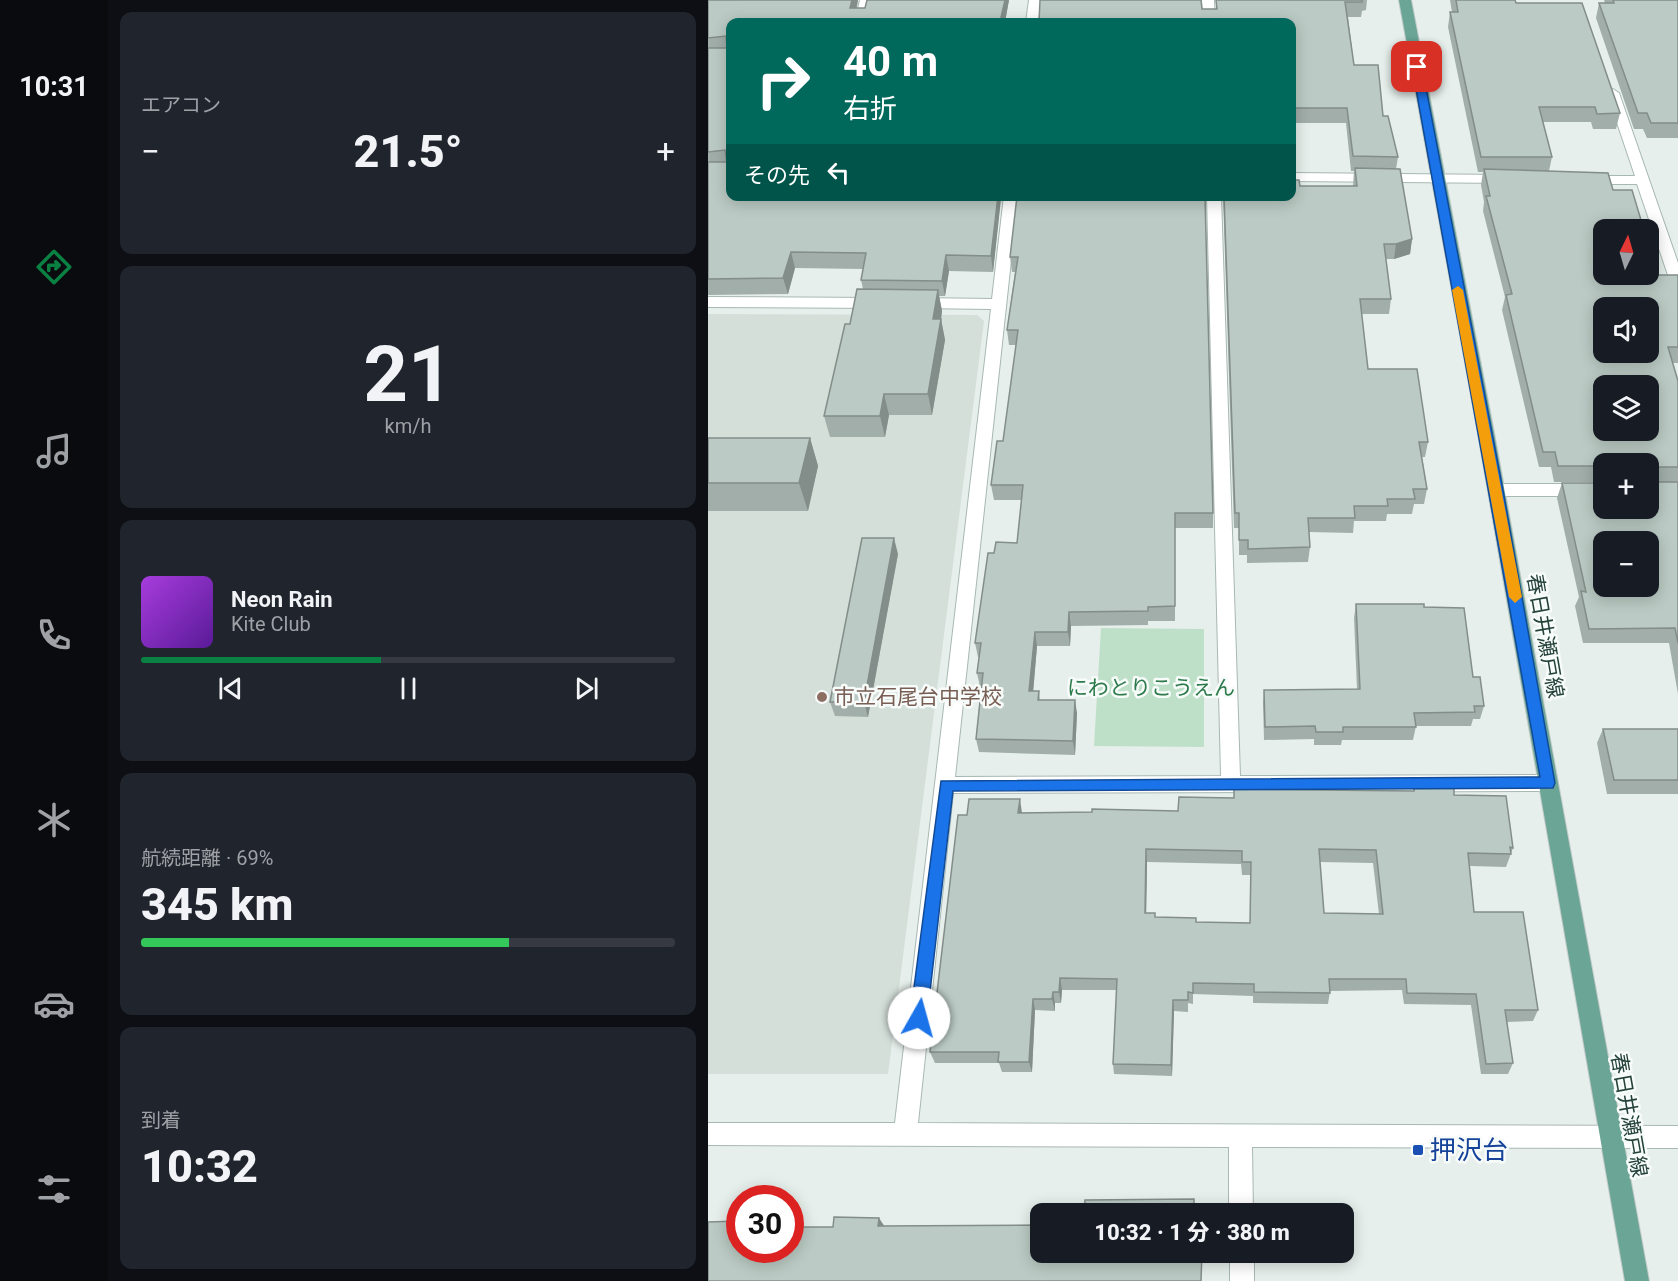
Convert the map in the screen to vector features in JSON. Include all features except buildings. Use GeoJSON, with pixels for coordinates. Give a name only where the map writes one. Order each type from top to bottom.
{"type":"FeatureCollection","features":[{"type":"Feature","properties":{"kind":"main road","name":"春日井瀬戸線"},"geometry":{"type":"LineString","coordinates":[[1405,0],[1436,179],[1497,490],[1610,1137],[1638,1281]]}},
{"type":"Feature","properties":{"kind":"street"},"geometry":{"type":"LineString","coordinates":[[862,18],[867,0]]}},
{"type":"Feature","properties":{"kind":"street"},"geometry":{"type":"LineString","coordinates":[[1033,18],[1035,0]]}},
{"type":"Feature","properties":{"kind":"street"},"geometry":{"type":"LineString","coordinates":[[1208,0],[1209,18]]}},
{"type":"Feature","properties":{"kind":"street"},"geometry":{"type":"LineString","coordinates":[[1608,79],[1678,284]]}},
{"type":"Feature","properties":{"kind":"street"},"geometry":{"type":"LineString","coordinates":[[1296,177],[1525,179]]}},
{"type":"Feature","properties":{"kind":"street"},"geometry":{"type":"LineString","coordinates":[[1572,180],[1643,180]]}},
{"type":"Feature","properties":{"kind":"street"},"geometry":{"type":"LineString","coordinates":[[905,1134],[1010,201]]}},
{"type":"Feature","properties":{"kind":"street"},"geometry":{"type":"LineString","coordinates":[[1214,201],[1231,786]]}},
{"type":"Feature","properties":{"kind":"street"},"geometry":{"type":"LineString","coordinates":[[708,302],[998,304]]}},
{"type":"Feature","properties":{"kind":"street"},"geometry":{"type":"LineString","coordinates":[[1497,490],[1593,490]]}},
{"type":"Feature","properties":{"kind":"street"},"geometry":{"type":"LineString","coordinates":[[946,785],[1231,786],[1548,783]]}},
{"type":"Feature","properties":{"kind":"street"},"geometry":{"type":"LineString","coordinates":[[708,1134],[1678,1137]]}},
{"type":"Feature","properties":{"kind":"street"},"geometry":{"type":"LineString","coordinates":[[1240,1137],[1241,1203]]}},
{"type":"Feature","properties":{"kind":"street"},"geometry":{"type":"LineString","coordinates":[[1242,1263],[1242,1281]]}},
{"type":"Feature","properties":{"kind":"shaded area","name":"市立石尾台中学校"},"geometry":{"type":"Polygon","coordinates":[[[708,314],[977,315],[984,321],[888,1074],[708,1074],[708,314]]]}},
{"type":"Feature","properties":{"kind":"green space","name":"にわとりこうえん"},"geometry":{"type":"Polygon","coordinates":[[[1101,628],[1204,629],[1204,747],[1094,746],[1101,628]]]}},
{"type":"Feature","properties":{"kind":"slow traffic"},"geometry":{"type":"LineString","coordinates":[[1458,290],[1497,490],[1515,597]]}},
{"type":"Feature","properties":{"kind":"place","name":"市立石尾台中学校"},"geometry":{"type":"Point","coordinates":[822,697]}},
{"type":"Feature","properties":{"kind":"place","name":"押沢台"},"geometry":{"type":"Point","coordinates":[1418,1150]}},
{"type":"Feature","properties":{"kind":"route"},"geometry":{"type":"LineString","coordinates":[[919,1018],[946,785],[1231,786],[1548,783],[1497,490],[1436,179],[1417,67]]}}]}
